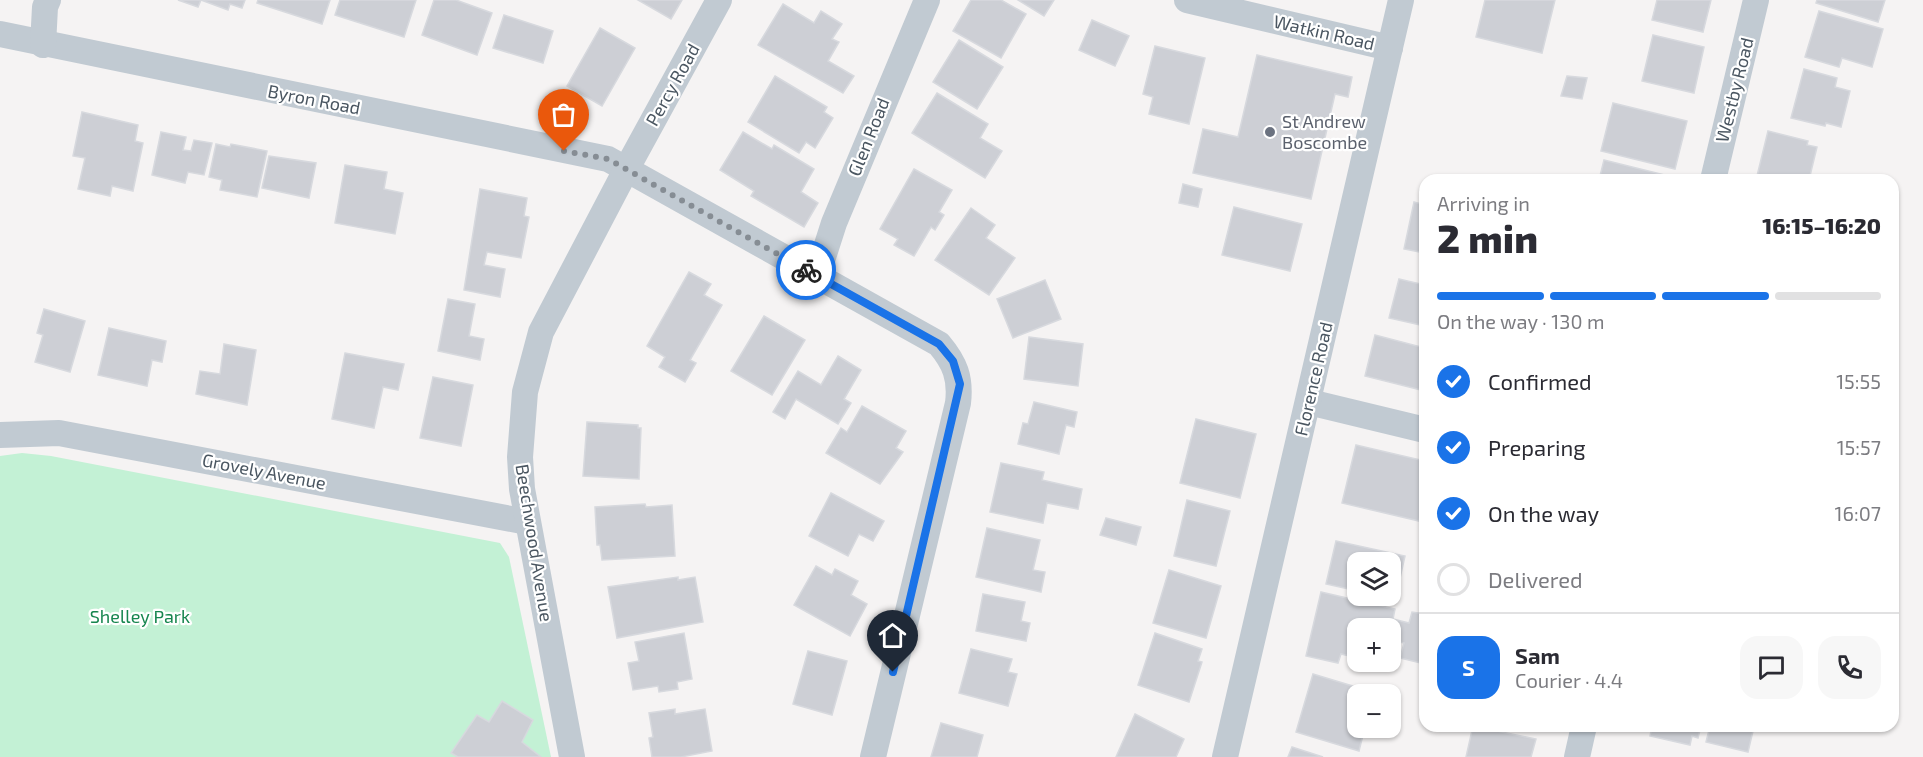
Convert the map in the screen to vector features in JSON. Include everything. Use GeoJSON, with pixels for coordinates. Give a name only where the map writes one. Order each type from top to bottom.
{"type":"FeatureCollection","features":[{"type":"Feature","properties":{"kind":"street"},"geometry":{"type":"LineString","coordinates":[[43,45],[45,7],[48,0]]}},
{"type":"Feature","properties":{"kind":"street","name":"Percy Road"},"geometry":{"type":"LineString","coordinates":[[626,170],[719,0]]}},
{"type":"Feature","properties":{"kind":"street","name":"Glen Road"},"geometry":{"type":"LineString","coordinates":[[817,276],[839,212],[927,0]]}},
{"type":"Feature","properties":{"kind":"street","name":"Watkin Road"},"geometry":{"type":"LineString","coordinates":[[1188,0],[1390,48]]}},
{"type":"Feature","properties":{"kind":"street","name":"Florence Road"},"geometry":{"type":"LineString","coordinates":[[1225,757],[1401,0]]}},
{"type":"Feature","properties":{"kind":"street","name":"Westby Road"},"geometry":{"type":"LineString","coordinates":[[1714,174],[1756,0]]}},
{"type":"Feature","properties":{"kind":"street","name":"Byron Road"},"geometry":{"type":"LineString","coordinates":[[0,34],[43,45],[608,159],[939,344],[953,361],[960,384],[873,757]]}},
{"type":"Feature","properties":{"kind":"street","name":"Beechwood Avenue"},"geometry":{"type":"LineString","coordinates":[[572,757],[527,522],[520,457],[525,392],[542,332],[626,170]]}},
{"type":"Feature","properties":{"kind":"street"},"geometry":{"type":"LineString","coordinates":[[1308,402],[1419,429]]}},
{"type":"Feature","properties":{"kind":"street","name":"Grovely Avenue"},"geometry":{"type":"LineString","coordinates":[[0,435],[59,433],[527,522]]}},
{"type":"Feature","properties":{"kind":"street"},"geometry":{"type":"LineString","coordinates":[[1577,757],[1583,732]]}},
{"type":"Feature","properties":{"kind":"green space","name":"Shelley Park"},"geometry":{"type":"Polygon","coordinates":[[[22,453],[51,456],[500,543],[509,557],[551,757],[0,757],[0,456],[22,453]]]}},
{"type":"Feature","properties":{"kind":"building"},"geometry":{"type":"Polygon","coordinates":[[[178,0],[201,0],[198,7],[178,0]]]}},
{"type":"Feature","properties":{"kind":"building"},"geometry":{"type":"Polygon","coordinates":[[[201,0],[245,0],[242,8],[230,4],[228,10],[201,0]]]}},
{"type":"Feature","properties":{"kind":"building"},"geometry":{"type":"Polygon","coordinates":[[[258,0],[330,0],[322,24],[257,3],[258,0]]]}},
{"type":"Feature","properties":{"kind":"building"},"geometry":{"type":"Polygon","coordinates":[[[340,0],[416,0],[404,37],[335,15],[340,0]]]}},
{"type":"Feature","properties":{"kind":"building"},"geometry":{"type":"Polygon","coordinates":[[[434,0],[456,0],[492,13],[477,55],[422,35],[434,0]]]}},
{"type":"Feature","properties":{"kind":"building"},"geometry":{"type":"Polygon","coordinates":[[[638,0],[682,0],[671,19],[638,0]]]}},
{"type":"Feature","properties":{"kind":"building"},"geometry":{"type":"Polygon","coordinates":[[[971,0],[1001,0],[1026,14],[1001,58],[953,31],[971,0]]]}},
{"type":"Feature","properties":{"kind":"building"},"geometry":{"type":"Polygon","coordinates":[[[1018,0],[1054,0],[1044,16],[1018,0]]]}},
{"type":"Feature","properties":{"kind":"building"},"geometry":{"type":"Polygon","coordinates":[[[1485,0],[1555,0],[1542,53],[1476,37],[1485,0]]]}},
{"type":"Feature","properties":{"kind":"building"},"geometry":{"type":"Polygon","coordinates":[[[1657,0],[1711,0],[1703,32],[1652,20],[1657,0]]]}},
{"type":"Feature","properties":{"kind":"building"},"geometry":{"type":"Polygon","coordinates":[[[1817,0],[1885,0],[1878,22],[1816,3],[1817,0]]]}},
{"type":"Feature","properties":{"kind":"building"},"geometry":{"type":"Polygon","coordinates":[[[783,4],[814,23],[821,11],[842,24],[832,39],[839,42],[828,61],[854,76],[843,93],[758,45],[783,4]]]}},
{"type":"Feature","properties":{"kind":"building"},"geometry":{"type":"Polygon","coordinates":[[[1819,11],[1883,29],[1872,67],[1842,58],[1839,67],[1805,57],[1819,11]]]}},
{"type":"Feature","properties":{"kind":"building"},"geometry":{"type":"Polygon","coordinates":[[[504,15],[553,31],[543,63],[493,48],[504,15]]]}},
{"type":"Feature","properties":{"kind":"building"},"geometry":{"type":"Polygon","coordinates":[[[1092,20],[1129,36],[1115,66],[1079,50],[1092,20]]]}},
{"type":"Feature","properties":{"kind":"building"},"geometry":{"type":"Polygon","coordinates":[[[600,28],[635,48],[602,106],[567,86],[600,28]]]}},
{"type":"Feature","properties":{"kind":"building"},"geometry":{"type":"Polygon","coordinates":[[[1653,35],[1704,47],[1694,93],[1642,81],[1653,35]]]}},
{"type":"Feature","properties":{"kind":"building"},"geometry":{"type":"Polygon","coordinates":[[[959,40],[1003,67],[977,109],[933,82],[959,40]]]}},
{"type":"Feature","properties":{"kind":"building"},"geometry":{"type":"Polygon","coordinates":[[[1155,46],[1205,58],[1189,124],[1149,114],[1153,97],[1143,94],[1155,46]]]}},
{"type":"Feature","properties":{"kind":"building"},"geometry":{"type":"Polygon","coordinates":[[[1257,55],[1352,77],[1348,97],[1335,94],[1311,199],[1193,173],[1203,129],[1238,137],[1257,55]]]}},
{"type":"Feature","properties":{"kind":"building"},"geometry":{"type":"Polygon","coordinates":[[[1804,69],[1837,78],[1835,87],[1850,91],[1841,127],[1826,123],[1825,126],[1791,118],[1804,69]]]}},
{"type":"Feature","properties":{"kind":"building"},"geometry":{"type":"Polygon","coordinates":[[[775,76],[827,107],[824,112],[833,118],[815,148],[806,142],[799,153],[748,122],[775,76]]]}},
{"type":"Feature","properties":{"kind":"building"},"geometry":{"type":"Polygon","coordinates":[[[1567,76],[1587,78],[1582,99],[1561,96],[1567,76]]]}},
{"type":"Feature","properties":{"kind":"building"},"geometry":{"type":"Polygon","coordinates":[[[937,93],[988,124],[980,138],[1002,151],[985,178],[912,133],[937,93]]]}},
{"type":"Feature","properties":{"kind":"building"},"geometry":{"type":"Polygon","coordinates":[[[1613,103],[1687,121],[1675,169],[1601,151],[1613,103]]]}},
{"type":"Feature","properties":{"kind":"building"},"geometry":{"type":"Polygon","coordinates":[[[82,112],[138,125],[135,141],[143,143],[133,191],[112,186],[110,196],[78,189],[85,158],[73,156],[82,112]]]}},
{"type":"Feature","properties":{"kind":"building"},"geometry":{"type":"Polygon","coordinates":[[[1768,131],[1808,141],[1807,145],[1817,147],[1810,174],[1757,174],[1768,131]]]}},
{"type":"Feature","properties":{"kind":"building"},"geometry":{"type":"Polygon","coordinates":[[[161,132],[186,137],[183,150],[191,151],[194,140],[212,143],[204,175],[188,172],[185,183],[152,175],[161,132]]]}},
{"type":"Feature","properties":{"kind":"building"},"geometry":{"type":"Polygon","coordinates":[[[743,132],[772,149],[774,145],[814,169],[801,192],[818,203],[804,227],[751,196],[754,191],[720,170],[743,132]]]}},
{"type":"Feature","properties":{"kind":"building"},"geometry":{"type":"Polygon","coordinates":[[[216,144],[230,147],[231,144],[267,151],[257,197],[220,190],[222,180],[209,177],[216,144]]]}},
{"type":"Feature","properties":{"kind":"building"},"geometry":{"type":"Polygon","coordinates":[[[269,156],[316,163],[309,198],[262,188],[269,156]]]}},
{"type":"Feature","properties":{"kind":"building"},"geometry":{"type":"Polygon","coordinates":[[[1604,160],[1661,174],[1600,174],[1604,160]]]}},
{"type":"Feature","properties":{"kind":"building"},"geometry":{"type":"Polygon","coordinates":[[[345,165],[387,172],[384,189],[403,193],[395,234],[335,223],[345,165]]]}},
{"type":"Feature","properties":{"kind":"building"},"geometry":{"type":"Polygon","coordinates":[[[914,169],[952,190],[939,212],[944,215],[935,230],[931,227],[914,256],[894,245],[898,239],[880,229],[914,169]]]}},
{"type":"Feature","properties":{"kind":"building"},"geometry":{"type":"Polygon","coordinates":[[[1183,184],[1202,189],[1198,207],[1179,203],[1183,184]]]}},
{"type":"Feature","properties":{"kind":"building"},"geometry":{"type":"Polygon","coordinates":[[[480,189],[527,198],[524,216],[529,217],[521,258],[487,252],[484,265],[505,269],[500,297],[464,290],[480,189]]]}},
{"type":"Feature","properties":{"kind":"building"},"geometry":{"type":"Polygon","coordinates":[[[1414,202],[1419,203],[1419,252],[1404,249],[1414,202]]]}},
{"type":"Feature","properties":{"kind":"building"},"geometry":{"type":"Polygon","coordinates":[[[1234,207],[1302,224],[1290,271],[1222,255],[1234,207]]]}},
{"type":"Feature","properties":{"kind":"building"},"geometry":{"type":"Polygon","coordinates":[[[971,208],[995,225],[986,238],[1015,258],[989,295],[935,260],[971,208]]]}},
{"type":"Feature","properties":{"kind":"building"},"geometry":{"type":"Polygon","coordinates":[[[689,272],[711,284],[704,295],[722,305],[690,360],[696,363],[685,382],[659,367],[665,357],[647,346],[689,272]]]}},
{"type":"Feature","properties":{"kind":"building"},"geometry":{"type":"Polygon","coordinates":[[[1399,279],[1419,284],[1419,325],[1389,318],[1399,279]]]}},
{"type":"Feature","properties":{"kind":"building"},"geometry":{"type":"Polygon","coordinates":[[[1045,280],[1061,319],[1013,338],[997,299],[1045,280]]]}},
{"type":"Feature","properties":{"kind":"building"},"geometry":{"type":"Polygon","coordinates":[[[448,299],[475,304],[469,336],[484,339],[480,360],[438,351],[448,299]]]}},
{"type":"Feature","properties":{"kind":"building"},"geometry":{"type":"Polygon","coordinates":[[[44,309],[85,321],[70,372],[35,362],[43,335],[37,333],[44,309]]]}},
{"type":"Feature","properties":{"kind":"building"},"geometry":{"type":"Polygon","coordinates":[[[764,316],[805,340],[772,395],[731,371],[764,316]]]}},
{"type":"Feature","properties":{"kind":"building"},"geometry":{"type":"Polygon","coordinates":[[[109,328],[166,341],[162,362],[152,360],[147,386],[98,375],[109,328]]]}},
{"type":"Feature","properties":{"kind":"building"},"geometry":{"type":"Polygon","coordinates":[[[1375,335],[1419,346],[1419,390],[1365,376],[1375,335]]]}},
{"type":"Feature","properties":{"kind":"building"},"geometry":{"type":"Polygon","coordinates":[[[1029,337],[1083,344],[1078,386],[1024,379],[1029,337]]]}},
{"type":"Feature","properties":{"kind":"building"},"geometry":{"type":"Polygon","coordinates":[[[224,344],[256,350],[247,405],[196,394],[200,371],[220,374],[224,344]]]}},
{"type":"Feature","properties":{"kind":"building"},"geometry":{"type":"Polygon","coordinates":[[[345,353],[404,364],[398,390],[383,387],[374,428],[332,419],[345,353]]]}},
{"type":"Feature","properties":{"kind":"building"},"geometry":{"type":"Polygon","coordinates":[[[838,356],[861,370],[844,399],[851,403],[838,424],[796,399],[785,419],[773,412],[798,371],[821,385],[838,356]]]}},
{"type":"Feature","properties":{"kind":"building"},"geometry":{"type":"Polygon","coordinates":[[[433,377],[473,385],[461,446],[420,438],[433,377]]]}},
{"type":"Feature","properties":{"kind":"building"},"geometry":{"type":"Polygon","coordinates":[[[1034,402],[1077,412],[1074,427],[1066,425],[1059,454],[1018,444],[1023,423],[1028,424],[1034,402]]]}},
{"type":"Feature","properties":{"kind":"building"},"geometry":{"type":"Polygon","coordinates":[[[862,406],[906,431],[896,448],[903,452],[880,484],[826,453],[841,428],[847,432],[862,406]]]}},
{"type":"Feature","properties":{"kind":"building"},"geometry":{"type":"Polygon","coordinates":[[[1196,419],[1256,434],[1240,498],[1180,483],[1196,419]]]}},
{"type":"Feature","properties":{"kind":"building"},"geometry":{"type":"Polygon","coordinates":[[[587,422],[638,425],[638,428],[641,428],[639,479],[583,476],[587,422]]]}},
{"type":"Feature","properties":{"kind":"building"},"geometry":{"type":"Polygon","coordinates":[[[1356,445],[1419,460],[1419,521],[1342,503],[1356,445]]]}},
{"type":"Feature","properties":{"kind":"building"},"geometry":{"type":"Polygon","coordinates":[[[1001,463],[1044,472],[1042,480],[1082,489],[1078,509],[1047,503],[1043,523],[990,512],[1001,463]]]}},
{"type":"Feature","properties":{"kind":"building"},"geometry":{"type":"Polygon","coordinates":[[[831,493],[884,521],[873,541],[859,534],[848,556],[809,536],[831,493]]]}},
{"type":"Feature","properties":{"kind":"building"},"geometry":{"type":"Polygon","coordinates":[[[1187,500],[1230,511],[1216,566],[1174,556],[1187,500]]]}},
{"type":"Feature","properties":{"kind":"building"},"geometry":{"type":"Polygon","coordinates":[[[645,504],[646,507],[672,505],[675,556],[602,560],[600,545],[597,545],[595,507],[645,504]]]}},
{"type":"Feature","properties":{"kind":"building"},"geometry":{"type":"Polygon","coordinates":[[[1106,518],[1141,527],[1136,545],[1100,535],[1106,518]]]}},
{"type":"Feature","properties":{"kind":"building"},"geometry":{"type":"Polygon","coordinates":[[[987,528],[1040,540],[1033,570],[1045,572],[1041,592],[976,577],[987,528]]]}},
{"type":"Feature","properties":{"kind":"building"},"geometry":{"type":"Polygon","coordinates":[[[1336,541],[1387,552],[1347,552],[1347,589],[1326,584],[1336,541]]]}},
{"type":"Feature","properties":{"kind":"building"},"geometry":{"type":"Polygon","coordinates":[[[1401,555],[1405,556],[1401,574],[1401,555]]]}},
{"type":"Feature","properties":{"kind":"building"},"geometry":{"type":"Polygon","coordinates":[[[816,566],[832,575],[835,569],[858,581],[851,595],[867,604],[850,636],[794,605],[816,566]]]}},
{"type":"Feature","properties":{"kind":"building"},"geometry":{"type":"Polygon","coordinates":[[[1169,570],[1221,586],[1206,638],[1153,623],[1169,570]]]}},
{"type":"Feature","properties":{"kind":"building"},"geometry":{"type":"Polygon","coordinates":[[[678,577],[678,580],[695,577],[703,622],[617,638],[608,587],[678,577]]]}},
{"type":"Feature","properties":{"kind":"building"},"geometry":{"type":"Polygon","coordinates":[[[1321,592],[1347,598],[1347,606],[1382,606],[1395,609],[1393,618],[1347,618],[1347,655],[1341,654],[1338,663],[1306,656],[1321,592]]]}},
{"type":"Feature","properties":{"kind":"building"},"geometry":{"type":"Polygon","coordinates":[[[983,594],[1025,602],[1021,621],[1030,623],[1026,641],[976,631],[983,594]]]}},
{"type":"Feature","properties":{"kind":"building"},"geometry":{"type":"Polygon","coordinates":[[[1412,612],[1419,613],[1419,663],[1401,658],[1404,643],[1401,642],[1401,621],[1409,623],[1412,612]]]}},
{"type":"Feature","properties":{"kind":"building"},"geometry":{"type":"Polygon","coordinates":[[[684,633],[692,679],[677,682],[678,689],[659,692],[658,686],[633,690],[628,663],[639,661],[635,642],[684,633]]]}},
{"type":"Feature","properties":{"kind":"building"},"geometry":{"type":"Polygon","coordinates":[[[1155,633],[1202,649],[1198,661],[1202,662],[1189,702],[1138,685],[1155,633]]]}},
{"type":"Feature","properties":{"kind":"building"},"geometry":{"type":"Polygon","coordinates":[[[971,649],[1012,659],[1008,672],[1017,674],[1008,706],[959,693],[971,649]]]}},
{"type":"Feature","properties":{"kind":"building"},"geometry":{"type":"Polygon","coordinates":[[[808,651],[847,661],[832,715],[793,704],[808,651]]]}},
{"type":"Feature","properties":{"kind":"building"},"geometry":{"type":"Polygon","coordinates":[[[1313,674],[1347,684],[1347,738],[1362,738],[1359,751],[1296,732],[1313,674]]]}},
{"type":"Feature","properties":{"kind":"building"},"geometry":{"type":"Polygon","coordinates":[[[502,701],[533,720],[522,742],[541,757],[458,757],[451,753],[477,715],[489,722],[502,701]]]}},
{"type":"Feature","properties":{"kind":"building"},"geometry":{"type":"Polygon","coordinates":[[[675,709],[675,714],[705,709],[712,751],[681,757],[652,757],[649,738],[653,737],[649,713],[675,709]]]}},
{"type":"Feature","properties":{"kind":"building"},"geometry":{"type":"Polygon","coordinates":[[[1135,714],[1184,739],[1176,757],[1116,757],[1135,714]]]}},
{"type":"Feature","properties":{"kind":"building"},"geometry":{"type":"Polygon","coordinates":[[[941,723],[983,735],[977,757],[931,757],[941,723]]]}},
{"type":"Feature","properties":{"kind":"building"},"geometry":{"type":"Polygon","coordinates":[[[1472,732],[1502,732],[1536,739],[1531,757],[1466,757],[1472,732]]]}},
{"type":"Feature","properties":{"kind":"building"},"geometry":{"type":"Polygon","coordinates":[[[1651,732],[1700,732],[1698,738],[1692,736],[1690,745],[1650,736],[1651,732]]]}},
{"type":"Feature","properties":{"kind":"building"},"geometry":{"type":"Polygon","coordinates":[[[1708,732],[1753,732],[1748,752],[1706,742],[1708,732]]]}},
{"type":"Feature","properties":{"kind":"building"},"geometry":{"type":"Polygon","coordinates":[[[1292,747],[1323,757],[1288,757],[1292,747]]]}},
{"type":"Feature","properties":{"kind":"way so far"},"geometry":{"type":"LineString","coordinates":[[564,151],[608,159],[806,270]]}},
{"type":"Feature","properties":{"kind":"place","name":"St Andrew Boscombe"},"geometry":{"type":"Point","coordinates":[1270,132]}},
{"type":"Feature","properties":{"kind":"route"},"geometry":{"type":"LineString","coordinates":[[806,270],[939,344],[953,361],[960,384],[958,403],[942,461],[893,672]]}}]}
